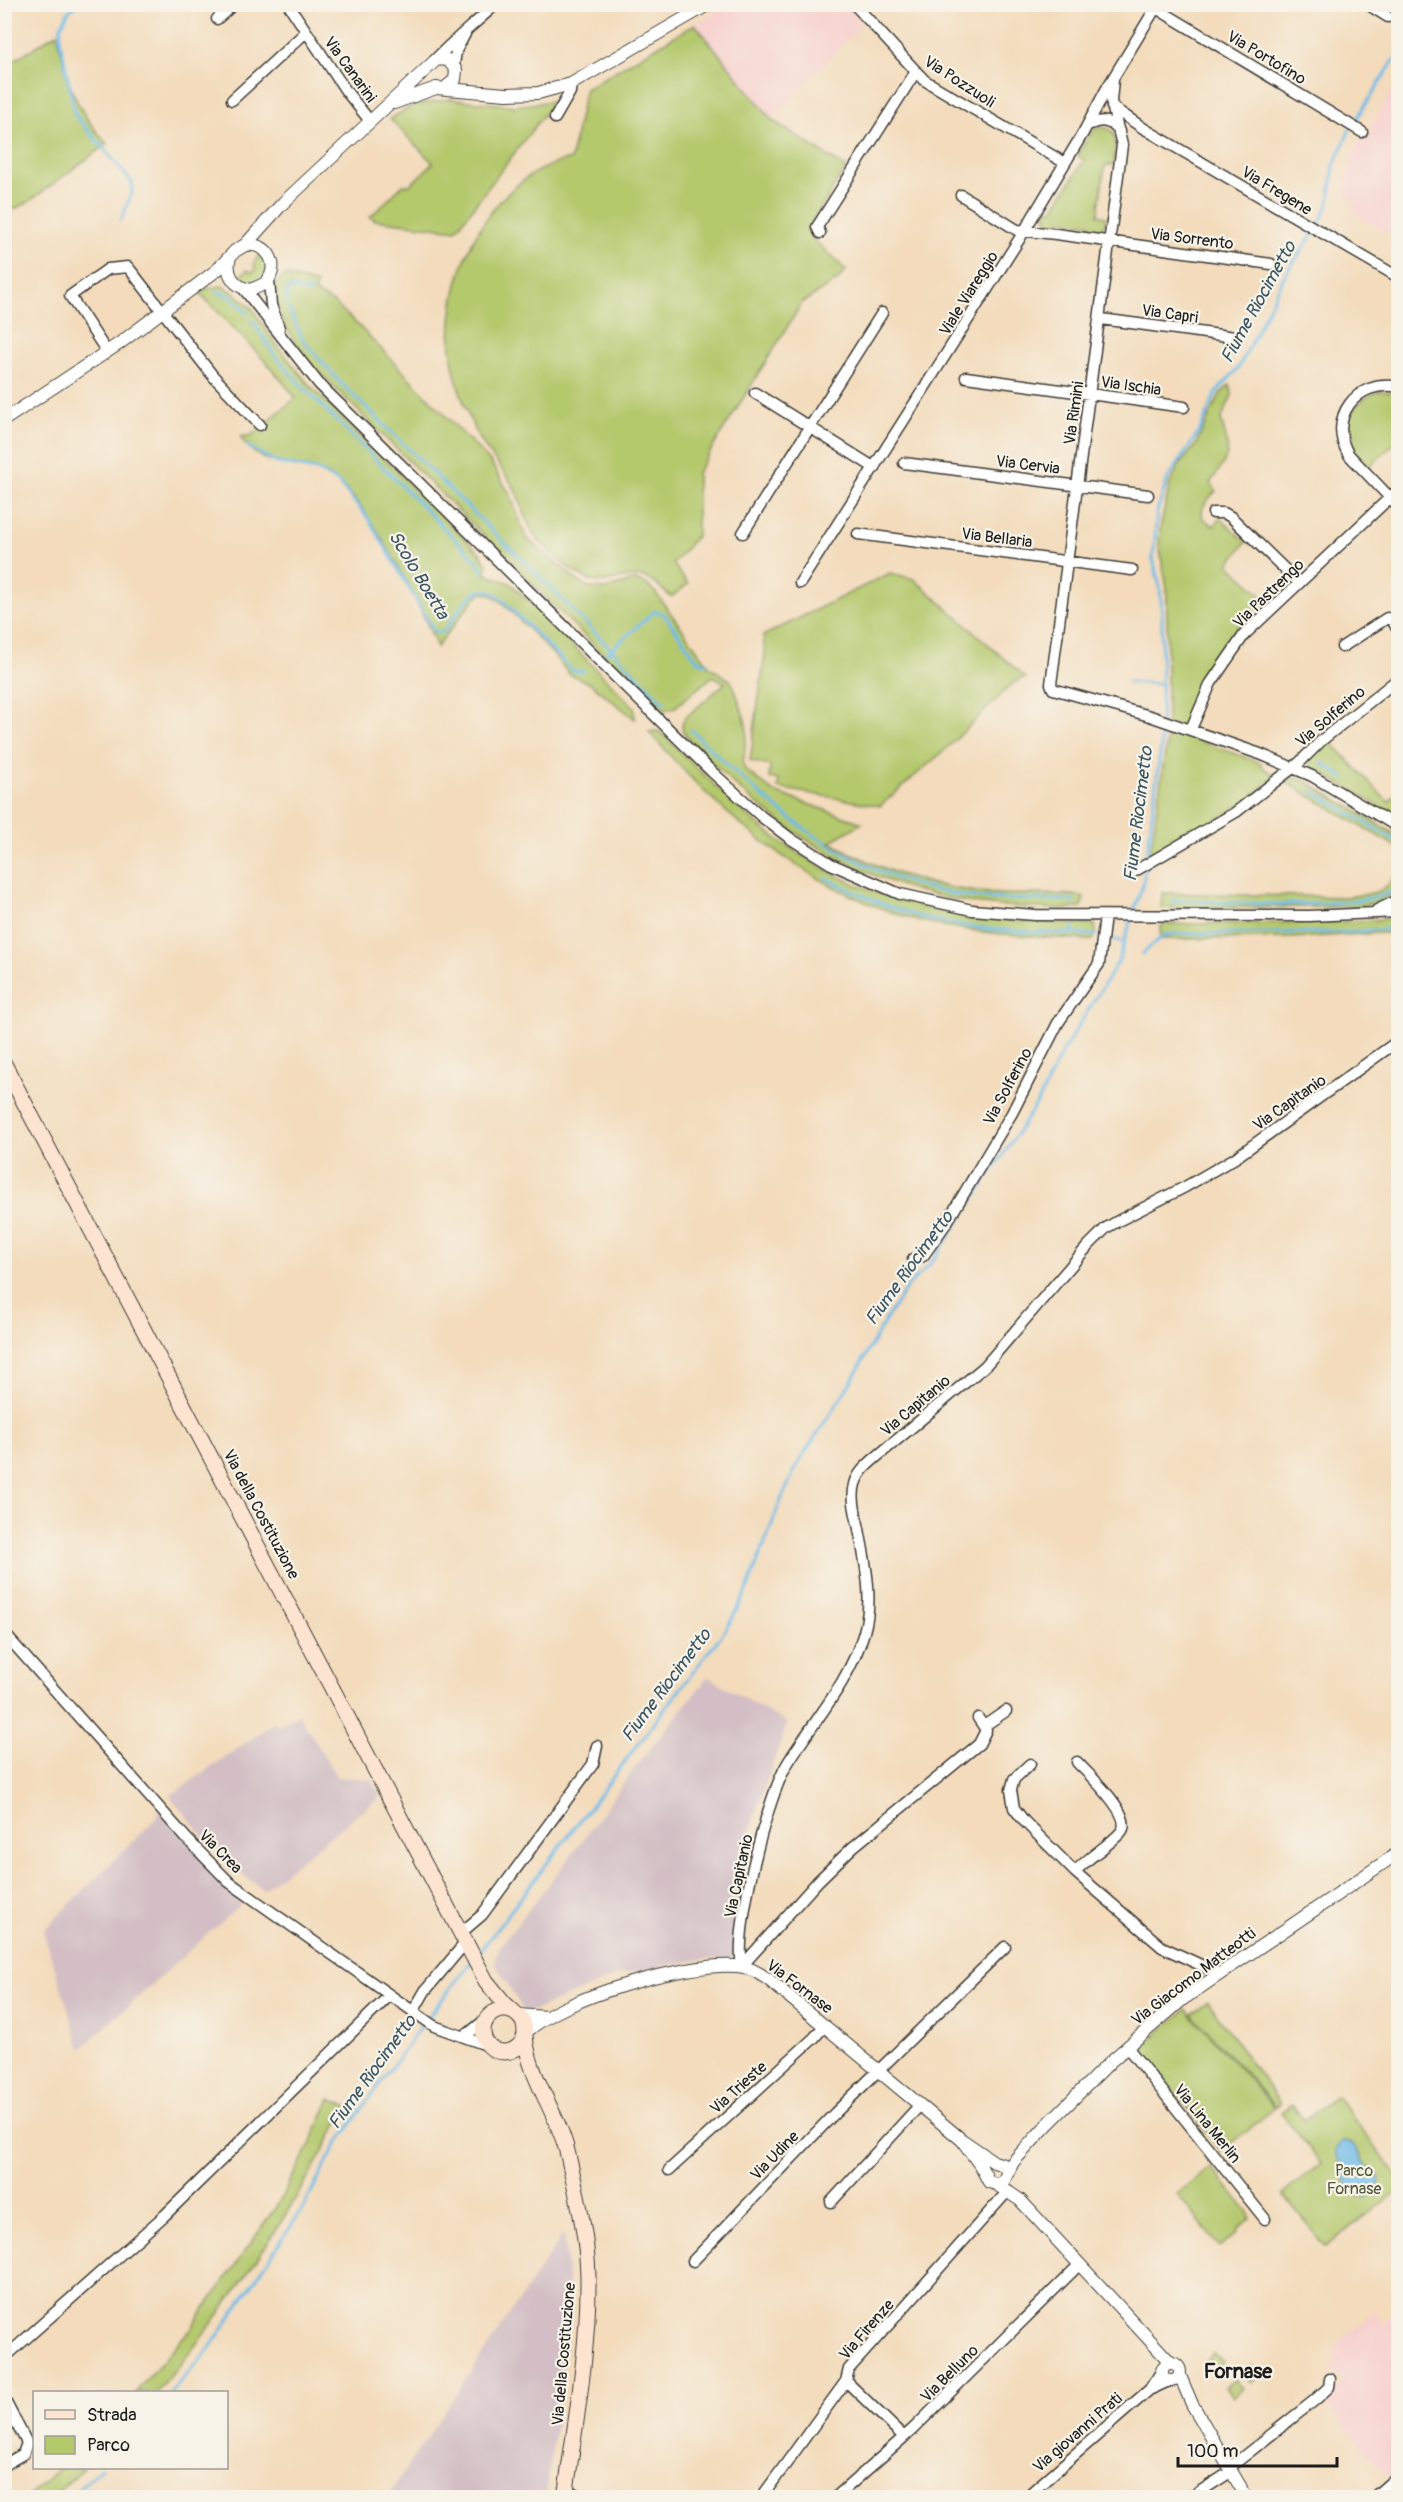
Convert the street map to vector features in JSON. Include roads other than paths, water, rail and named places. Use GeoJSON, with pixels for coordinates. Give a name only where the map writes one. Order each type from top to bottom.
{"type":"FeatureCollection","features":[{"type":"Feature","properties":{"kind":"main road","name":"Via della Costituzione"},"geometry":{"type":"LineString","coordinates":[[4,1064],[483,1975],[504,2003],[516,2013]]}},
{"type":"Feature","properties":{"kind":"main road","name":"Via della Costituzione"},"geometry":{"type":"LineString","coordinates":[[483,1975],[488,2017]]}},
{"type":"Feature","properties":{"kind":"main road"},"geometry":{"type":"LineString","coordinates":[[503,2009],[516,2013],[524,2024],[525,2034],[521,2044],[514,2049],[495,2049],[482,2030],[488,2017],[503,2009]]}},
{"type":"Feature","properties":{"kind":"main road","name":"Via della Costituzione"},"geometry":{"type":"LineString","coordinates":[[525,2034],[526,2049],[566,2145],[582,2220],[588,2274],[586,2325],[574,2428],[571,2496]]}},
{"type":"Feature","properties":{"kind":"main road","name":"Via della Costituzione"},"geometry":{"type":"LineString","coordinates":[[495,2049],[537,2078]]}},
{"type":"Feature","properties":{"kind":"street"},"geometry":{"type":"LineString","coordinates":[[217,19],[234,4]]}},
{"type":"Feature","properties":{"kind":"street","name":"Via Canarini"},"geometry":{"type":"LineString","coordinates":[[288,4],[346,91],[370,121]]}},
{"type":"Feature","properties":{"kind":"street"},"geometry":{"type":"LineString","coordinates":[[389,105],[454,83],[456,51],[467,31],[496,4]]}},
{"type":"Feature","properties":{"kind":"street"},"geometry":{"type":"LineString","coordinates":[[431,64],[428,80],[441,88],[506,94],[538,93],[571,84],[709,4]]}},
{"type":"Feature","properties":{"kind":"street","name":"Via Pozzuoli"},"geometry":{"type":"LineString","coordinates":[[854,4],[917,74],[1065,164]]}},
{"type":"Feature","properties":{"kind":"street"},"geometry":{"type":"LineString","coordinates":[[1367,4],[1388,17]]}},
{"type":"Feature","properties":{"kind":"street","name":"Viale Viareggio"},"geometry":{"type":"LineString","coordinates":[[801,583],[1024,232],[1083,133],[1096,105],[1157,6]]}},
{"type":"Feature","properties":{"kind":"street","name":"Via Portofino"},"geometry":{"type":"LineString","coordinates":[[1157,6],[1361,131]]}},
{"type":"Feature","properties":{"kind":"street"},"geometry":{"type":"LineString","coordinates":[[4,420],[164,311],[230,258],[431,64],[459,34],[467,31]]}},
{"type":"Feature","properties":{"kind":"street"},"geometry":{"type":"LineString","coordinates":[[232,100],[306,32]]}},
{"type":"Feature","properties":{"kind":"street"},"geometry":{"type":"LineString","coordinates":[[431,64],[445,59],[482,91]]}},
{"type":"Feature","properties":{"kind":"street"},"geometry":{"type":"LineString","coordinates":[[820,234],[817,227],[913,76],[917,74]]}},
{"type":"Feature","properties":{"kind":"street","name":"Via Rimini"},"geometry":{"type":"LineString","coordinates":[[1113,80],[1110,94],[1122,145],[1052,684],[1055,691],[1191,729]]}},
{"type":"Feature","properties":{"kind":"street"},"geometry":{"type":"LineString","coordinates":[[555,118],[570,92],[571,84]]}},
{"type":"Feature","properties":{"kind":"street","name":"Viale Viareggio"},"geometry":{"type":"LineString","coordinates":[[1083,133],[1101,112],[1112,107]]}},
{"type":"Feature","properties":{"kind":"street","name":"Via Fregene"},"geometry":{"type":"LineString","coordinates":[[1112,107],[1398,278]]}},
{"type":"Feature","properties":{"kind":"street"},"geometry":{"type":"LineString","coordinates":[[1091,124],[1104,121],[1113,124],[1119,131]]}},
{"type":"Feature","properties":{"kind":"street"},"geometry":{"type":"LineString","coordinates":[[1122,145],[1128,129],[1135,126],[1142,127]]}},
{"type":"Feature","properties":{"kind":"street"},"geometry":{"type":"LineString","coordinates":[[961,195],[1024,232]]}},
{"type":"Feature","properties":{"kind":"street"},"geometry":{"type":"LineString","coordinates":[[1042,202],[1039,219],[1045,229],[1056,234]]}},
{"type":"Feature","properties":{"kind":"street"},"geometry":{"type":"LineString","coordinates":[[272,216],[265,239],[265,249],[273,264],[269,280],[271,305],[285,342]]}},
{"type":"Feature","properties":{"kind":"street"},"geometry":{"type":"LineString","coordinates":[[1089,239],[1102,236],[1113,223]]}},
{"type":"Feature","properties":{"kind":"street","name":"Via Sorrento"},"geometry":{"type":"LineString","coordinates":[[1024,232],[1056,234],[1271,264]]}},
{"type":"Feature","properties":{"kind":"street"},"geometry":{"type":"LineString","coordinates":[[245,245],[265,249]]}},
{"type":"Feature","properties":{"kind":"street"},"geometry":{"type":"LineString","coordinates":[[230,258],[228,269],[238,284],[319,384],[738,796],[791,839],[852,875],[900,894],[993,913],[1138,916],[1398,912]]}},
{"type":"Feature","properties":{"kind":"street"},"geometry":{"type":"LineString","coordinates":[[106,352],[70,296],[108,269],[128,267],[213,376],[260,425]]}},
{"type":"Feature","properties":{"kind":"street"},"geometry":{"type":"LineString","coordinates":[[193,287],[211,280],[259,288],[269,280]]}},
{"type":"Feature","properties":{"kind":"street"},"geometry":{"type":"LineString","coordinates":[[743,533],[882,313]]}},
{"type":"Feature","properties":{"kind":"street","name":"Via Capri"},"geometry":{"type":"LineString","coordinates":[[1101,319],[1235,337]]}},
{"type":"Feature","properties":{"kind":"street","name":"Via Ischia"},"geometry":{"type":"LineString","coordinates":[[966,377],[1184,407]]}},
{"type":"Feature","properties":{"kind":"street","name":"Via Pastrengo"},"geometry":{"type":"LineString","coordinates":[[1191,729],[1211,683],[1234,648],[1254,625],[1396,498],[1349,455],[1342,445],[1340,434],[1344,413],[1353,399],[1370,388],[1380,385],[1398,387]]}},
{"type":"Feature","properties":{"kind":"street"},"geometry":{"type":"LineString","coordinates":[[755,393],[875,468]]}},
{"type":"Feature","properties":{"kind":"street","name":"Via Cervia"},"geometry":{"type":"LineString","coordinates":[[904,463],[1148,495]]}},
{"type":"Feature","properties":{"kind":"street"},"geometry":{"type":"LineString","coordinates":[[1213,513],[1224,513],[1231,517],[1299,583]]}},
{"type":"Feature","properties":{"kind":"street","name":"Via Bellaria"},"geometry":{"type":"LineString","coordinates":[[858,534],[1132,570]]}},
{"type":"Feature","properties":{"kind":"street"},"geometry":{"type":"LineString","coordinates":[[1342,647],[1387,618],[1392,620],[1398,630]]}},
{"type":"Feature","properties":{"kind":"street","name":"Via Solferino"},"geometry":{"type":"LineString","coordinates":[[1130,874],[1236,812],[1398,679]]}},
{"type":"Feature","properties":{"kind":"street"},"geometry":{"type":"LineString","coordinates":[[1191,729],[1293,767],[1329,785],[1397,825]]}},
{"type":"Feature","properties":{"kind":"street"},"geometry":{"type":"LineString","coordinates":[[1365,914],[1398,900]]}},
{"type":"Feature","properties":{"kind":"street","name":"Via Solferino"},"geometry":{"type":"LineString","coordinates":[[914,1259],[923,1256],[946,1222],[1016,1105],[1058,1023],[1099,964],[1105,916]]}},
{"type":"Feature","properties":{"kind":"street","name":"Via Capitanio"},"geometry":{"type":"LineString","coordinates":[[742,1966],[745,1907],[774,1792],[790,1760],[836,1693],[864,1634],[868,1616],[867,1583],[853,1495],[858,1476],[874,1459],[985,1366],[1106,1228],[1185,1188],[1235,1158],[1398,1041]]}},
{"type":"Feature","properties":{"kind":"street","name":"Via Crea"},"geometry":{"type":"LineString","coordinates":[[4,1633],[187,1839],[229,1882],[434,2026],[495,2049]]}},
{"type":"Feature","properties":{"kind":"street"},"geometry":{"type":"LineString","coordinates":[[742,1966],[818,1881],[853,1847],[979,1744],[984,1736],[981,1722],[1006,1711]]}},
{"type":"Feature","properties":{"kind":"street"},"geometry":{"type":"LineString","coordinates":[[414,2013],[426,1991],[466,1942],[482,1915],[593,1764],[597,1746]]}},
{"type":"Feature","properties":{"kind":"street"},"geometry":{"type":"LineString","coordinates":[[1075,1872],[1087,1858],[1118,1835],[1125,1823],[1116,1805],[1077,1762]]}},
{"type":"Feature","properties":{"kind":"street"},"geometry":{"type":"LineString","coordinates":[[1030,1764],[1014,1779],[1011,1790],[1014,1808],[1075,1872],[1162,1947],[1220,1974]]}},
{"type":"Feature","properties":{"kind":"street","name":"Via Giacomo Matteotti"},"geometry":{"type":"LineString","coordinates":[[1007,2173],[1025,2148],[1127,2047],[1183,2000],[1398,1853]]}},
{"type":"Feature","properties":{"kind":"street","name":"Via Udine"},"geometry":{"type":"LineString","coordinates":[[693,2261],[835,2113],[1005,1947]]}},
{"type":"Feature","properties":{"kind":"street","name":"Via Fornase"},"geometry":{"type":"LineString","coordinates":[[525,2034],[534,2025],[550,2016],[600,1993],[633,1982],[698,1969],[742,1966],[770,1980],[962,2140],[1004,2165],[1020,2200]]}},
{"type":"Feature","properties":{"kind":"street"},"geometry":{"type":"LineString","coordinates":[[4,2358],[165,2215],[389,1996]]}},
{"type":"Feature","properties":{"kind":"street","name":"Via Fornase"},"geometry":{"type":"LineString","coordinates":[[516,2013],[550,2016]]}},
{"type":"Feature","properties":{"kind":"street"},"geometry":{"type":"LineString","coordinates":[[462,2036],[488,2017]]}},
{"type":"Feature","properties":{"kind":"street","name":"Via Trieste"},"geometry":{"type":"LineString","coordinates":[[669,2170],[814,2038],[825,2025]]}},
{"type":"Feature","properties":{"kind":"street","name":"Via Lina Merlin"},"geometry":{"type":"LineString","coordinates":[[1127,2047],[1264,2219]]}},
{"type":"Feature","properties":{"kind":"street"},"geometry":{"type":"LineString","coordinates":[[831,2202],[920,2105]]}},
{"type":"Feature","properties":{"kind":"street","name":"Via Fornase"},"geometry":{"type":"LineString","coordinates":[[962,2140],[984,2171],[986,2179],[1020,2200],[1152,2343],[1169,2373],[1192,2404],[1247,2498]]}},
{"type":"Feature","properties":{"kind":"street","name":"Via Giacomo Matteotti"},"geometry":{"type":"LineString","coordinates":[[996,2162],[1005,2160],[1025,2148]]}},
{"type":"Feature","properties":{"kind":"street"},"geometry":{"type":"LineString","coordinates":[[984,2171],[988,2165],[996,2162]]}},
{"type":"Feature","properties":{"kind":"street"},"geometry":{"type":"LineString","coordinates":[[996,2184],[1003,2182],[1007,2173]]}},
{"type":"Feature","properties":{"kind":"street","name":"Via Firenze"},"geometry":{"type":"LineString","coordinates":[[761,2498],[846,2381],[849,2369],[1008,2191]]}},
{"type":"Feature","properties":{"kind":"street","name":"Via Belluno"},"geometry":{"type":"LineString","coordinates":[[836,2497],[912,2430],[1079,2265]]}},
{"type":"Feature","properties":{"kind":"street","name":"Via giovanni Prati"},"geometry":{"type":"LineString","coordinates":[[1026,2498],[1169,2373]]}},
{"type":"Feature","properties":{"kind":"street"},"geometry":{"type":"LineString","coordinates":[[1190,2498],[1231,2469],[1315,2400],[1329,2387],[1330,2379]]}},
{"type":"Feature","properties":{"kind":"street"},"geometry":{"type":"LineString","coordinates":[[846,2381],[903,2436]]}},
{"type":"Feature","properties":{"kind":"street"},"geometry":{"type":"LineString","coordinates":[[4,2399],[27,2443],[23,2454],[4,2465]]}},
{"type":"Feature","properties":{"kind":"street"},"geometry":{"type":"LineString","coordinates":[[1373,2498],[1398,2476]]}},
{"type":"Feature","properties":{"kind":"water"},"geometry":{"type":"Polygon","coordinates":[[[1341,2142],[1355,2146],[1365,2164],[1380,2178],[1378,2188],[1367,2197],[1354,2194],[1348,2188],[1335,2152],[1341,2142]]]}},
{"type":"Feature","properties":{"kind":"waterway","name":"Scolo Boetta"},"geometry":{"type":"LineString","coordinates":[[78,4],[69,11],[61,26],[60,39],[75,115],[132,182],[132,193],[121,220]]}},
{"type":"Feature","properties":{"kind":"waterway","name":"Fiume Riocimetto"},"geometry":{"type":"LineString","coordinates":[[1354,123],[1398,54]]}},
{"type":"Feature","properties":{"kind":"waterway","name":"Fiume Riocimetto"},"geometry":{"type":"LineString","coordinates":[[1318,226],[1329,203],[1334,166],[1350,129]]}},
{"type":"Feature","properties":{"kind":"waterway","name":"Fiume Riocimetto"},"geometry":{"type":"LineString","coordinates":[[1146,861],[1161,746],[1162,615],[1160,587],[1153,559],[1157,512],[1168,478],[1199,432],[1216,393],[1239,367],[1286,273],[1314,232]]}},
{"type":"Feature","properties":{"kind":"waterway"},"geometry":{"type":"LineString","coordinates":[[287,301],[287,290],[291,288],[311,292]]}},
{"type":"Feature","properties":{"kind":"waterway"},"geometry":{"type":"LineString","coordinates":[[217,292],[230,296],[248,313]]}},
{"type":"Feature","properties":{"kind":"waterway"},"geometry":{"type":"LineString","coordinates":[[288,307],[303,340],[337,379],[550,587],[664,703]]}},
{"type":"Feature","properties":{"kind":"waterway"},"geometry":{"type":"LineString","coordinates":[[252,320],[275,356],[301,385],[478,562],[483,572]]}},
{"type":"Feature","properties":{"kind":"waterway","name":"Scolo Boetta"},"geometry":{"type":"LineString","coordinates":[[248,446],[277,463],[317,470],[338,482],[368,518],[435,632],[443,632],[474,594],[489,591],[499,596],[573,671],[584,671]]}},
{"type":"Feature","properties":{"kind":"waterway","name":"Scolo Boetta"},"geometry":{"type":"LineString","coordinates":[[607,653],[655,611],[664,614],[698,661],[707,663]]}},
{"type":"Feature","properties":{"kind":"waterway","name":"Scolo Boetta"},"geometry":{"type":"LineString","coordinates":[[1129,682],[1162,684]]}},
{"type":"Feature","properties":{"kind":"waterway"},"geometry":{"type":"LineString","coordinates":[[691,730],[779,810],[810,833],[877,870],[914,884],[954,894],[998,899],[1073,900],[1073,904]]}},
{"type":"Feature","properties":{"kind":"waterway"},"geometry":{"type":"LineString","coordinates":[[1321,762],[1344,778]]}},
{"type":"Feature","properties":{"kind":"waterway"},"geometry":{"type":"LineString","coordinates":[[1312,791],[1398,842]]}},
{"type":"Feature","properties":{"kind":"waterway","name":"Fiume Riocimetto"},"geometry":{"type":"LineString","coordinates":[[1133,913],[1143,885],[1145,867]]}},
{"type":"Feature","properties":{"kind":"waterway"},"geometry":{"type":"LineString","coordinates":[[826,878],[881,903],[937,921],[982,928],[1097,935]]}},
{"type":"Feature","properties":{"kind":"waterway"},"geometry":{"type":"LineString","coordinates":[[1173,903],[1173,900],[1255,904],[1327,903],[1383,895],[1398,887]]}},
{"type":"Feature","properties":{"kind":"waterway","name":"Fiume Riocimetto"},"geometry":{"type":"LineString","coordinates":[[477,1955],[726,1629],[746,1593],[781,1500],[798,1463],[851,1382],[886,1319],[908,1286],[932,1262],[1039,1100],[1060,1056],[1118,962],[1131,919]]}},
{"type":"Feature","properties":{"kind":"waterway"},"geometry":{"type":"LineString","coordinates":[[1073,927],[1073,934]]}},
{"type":"Feature","properties":{"kind":"waterway"},"geometry":{"type":"LineString","coordinates":[[1142,954],[1163,936],[1170,934],[1350,932],[1398,928]]}},
{"type":"Feature","properties":{"kind":"waterway"},"geometry":{"type":"LineString","coordinates":[[1113,939],[1124,942]]}},
{"type":"Feature","properties":{"kind":"waterway","name":"Fiume Riocimetto"},"geometry":{"type":"LineString","coordinates":[[172,2391],[210,2348],[303,2208],[335,2147],[416,2033],[471,1962]]}},
{"type":"Feature","properties":{"kind":"waterway","name":"Fiume Riocimetto"},"geometry":{"type":"LineString","coordinates":[[69,2498],[100,2469]]}},
{"type":"Feature","properties":{"kind":"district","name":"Fornase"},"geometry":{"type":"Point","coordinates":[1238,2371]}},
{"type":"Feature","properties":{"kind":"park label","name":"Parco Fornase"},"geometry":{"type":"Point","coordinates":[1354,2179]}}]}
